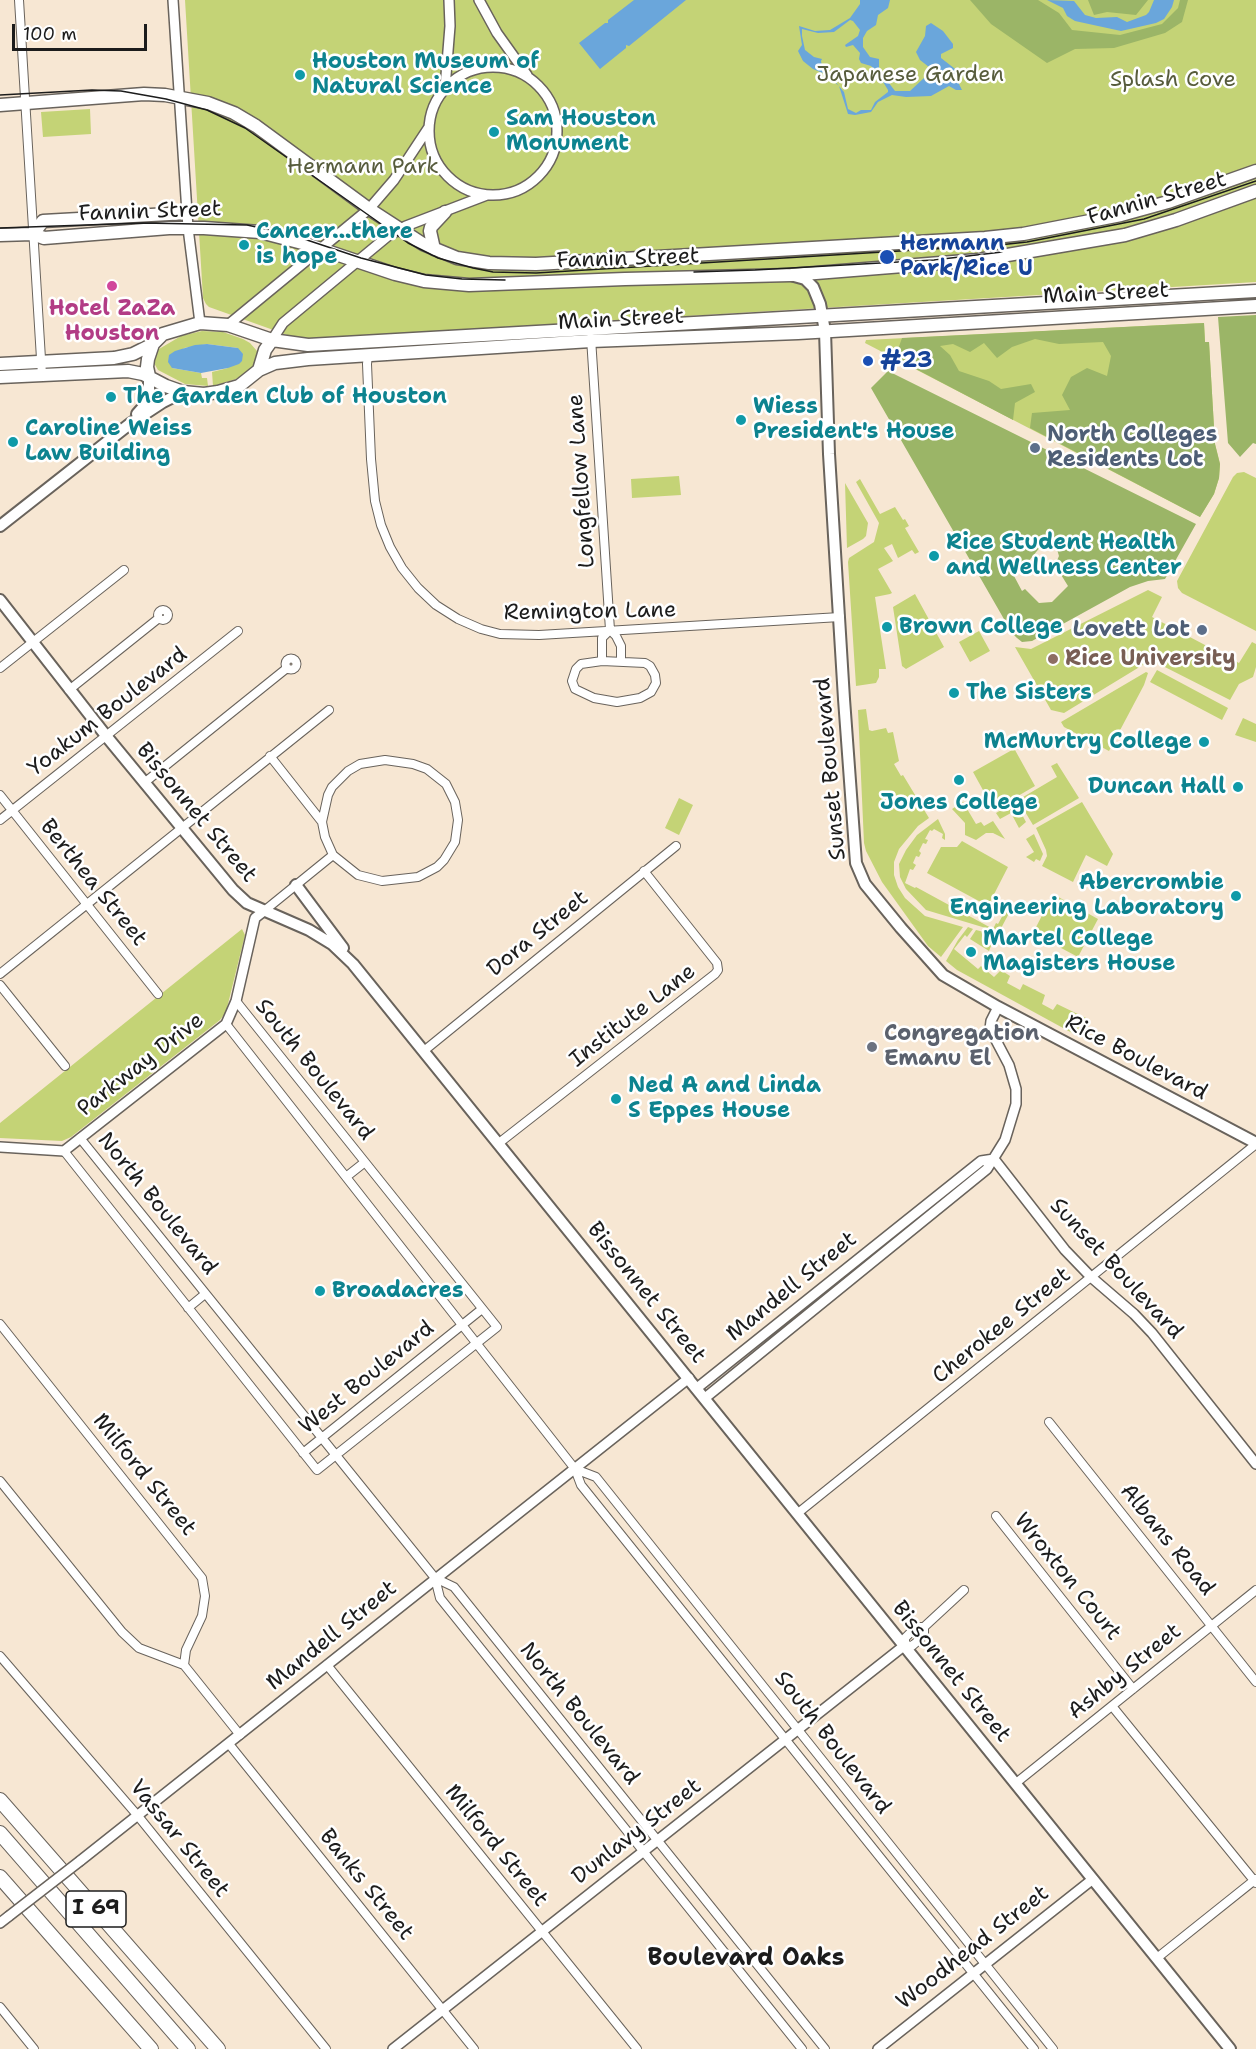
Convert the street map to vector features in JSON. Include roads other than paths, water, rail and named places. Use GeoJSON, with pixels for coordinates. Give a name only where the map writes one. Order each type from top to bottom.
{"type":"FeatureCollection","features":[{"type":"Feature","properties":{"kind":"highway","name":"I 69"},"geometry":{"type":"LineString","coordinates":[[0,1800],[218,2049]]}},
{"type":"Feature","properties":{"kind":"highway"},"geometry":{"type":"LineString","coordinates":[[0,1833],[188,2049]]}},
{"type":"Feature","properties":{"kind":"highway","name":"I 69"},"geometry":{"type":"LineString","coordinates":[[0,1877],[151,2049]]}},
{"type":"Feature","properties":{"kind":"main road","name":"Fannin Street"},"geometry":{"type":"LineString","coordinates":[[0,105],[144,94],[208,104],[256,126],[369,208],[435,249],[457,258],[489,263],[536,264],[1023,234],[1121,215],[1168,202],[1256,171]]}},
{"type":"Feature","properties":{"kind":"main road","name":"Fannin Street"},"geometry":{"type":"LineString","coordinates":[[0,235],[33,234],[44,238],[188,228],[260,232],[424,281],[469,285],[790,275],[978,260],[1125,235],[1176,220],[1256,191]]}},
{"type":"Feature","properties":{"kind":"main road"},"geometry":{"type":"LineString","coordinates":[[435,249],[430,231],[431,226],[445,212]]}},
{"type":"Feature","properties":{"kind":"main road"},"geometry":{"type":"LineString","coordinates":[[33,234],[44,221],[187,213]]}},
{"type":"Feature","properties":{"kind":"main road","name":"Sunset Boulevard"},"geometry":{"type":"LineString","coordinates":[[790,275],[805,279],[813,287],[825,331],[829,454],[856,863],[865,884],[900,928],[943,975],[998,1007]]}},
{"type":"Feature","properties":{"kind":"main road","name":"Main Street"},"geometry":{"type":"LineString","coordinates":[[0,377],[128,371],[149,376],[166,386],[183,392],[204,394],[229,390],[250,379],[259,370],[275,363],[308,359],[823,317],[1256,291]]}},
{"type":"Feature","properties":{"kind":"main road","name":"Main Street"},"geometry":{"type":"LineString","coordinates":[[0,364],[114,358],[133,354],[153,344],[163,334],[200,323],[228,325],[266,343],[308,345],[591,335],[825,331],[1256,306]]}},
{"type":"Feature","properties":{"kind":"main road"},"geometry":{"type":"LineString","coordinates":[[259,370],[266,343]]}},
{"type":"Feature","properties":{"kind":"main road"},"geometry":{"type":"LineString","coordinates":[[131,423],[145,405],[149,395],[147,367],[153,344]]}},
{"type":"Feature","properties":{"kind":"main road"},"geometry":{"type":"LineString","coordinates":[[0,526],[131,423],[183,392]]}},
{"type":"Feature","properties":{"kind":"main road","name":"Bissonnet Street"},"geometry":{"type":"LineString","coordinates":[[0,600],[69,690],[233,891],[247,903],[309,930],[332,944],[353,964],[425,1050],[1230,2049]]}},
{"type":"Feature","properties":{"kind":"main road"},"geometry":{"type":"LineString","coordinates":[[296,885],[328,926],[353,964]]}},
{"type":"Feature","properties":{"kind":"main road","name":"Rice Boulevard"},"geometry":{"type":"LineString","coordinates":[[998,1007],[1256,1143]]}},
{"type":"Feature","properties":{"kind":"street"},"geometry":{"type":"LineString","coordinates":[[19,0],[42,375]]}},
{"type":"Feature","properties":{"kind":"street"},"geometry":{"type":"LineString","coordinates":[[173,0],[188,228],[200,323]]}},
{"type":"Feature","properties":{"kind":"street"},"geometry":{"type":"LineString","coordinates":[[445,88],[450,26],[449,0]]}},
{"type":"Feature","properties":{"kind":"street"},"geometry":{"type":"LineString","coordinates":[[479,0],[497,33],[528,77],[544,92],[552,105],[558,132],[555,150],[547,167],[535,181],[520,190],[504,195],[487,195],[463,187],[444,172],[435,158],[430,143],[429,128],[434,106],[445,88],[460,75],[479,68],[499,67],[528,77]]}},
{"type":"Feature","properties":{"kind":"street"},"geometry":{"type":"LineString","coordinates":[[228,325],[369,208],[394,180],[429,128]]}},
{"type":"Feature","properties":{"kind":"street"},"geometry":{"type":"LineString","coordinates":[[266,343],[283,323],[356,262],[400,229],[487,195]]}},
{"type":"Feature","properties":{"kind":"street","name":"Longfellow Lane"},"geometry":{"type":"LineString","coordinates":[[591,335],[609,630]]}},
{"type":"Feature","properties":{"kind":"street","name":"Remington Lane"},"geometry":{"type":"LineString","coordinates":[[368,355],[366,364],[370,451],[375,501],[381,525],[402,568],[418,588],[436,605],[458,619],[481,629],[501,634],[539,635],[840,617]]}},
{"type":"Feature","properties":{"kind":"street"},"geometry":{"type":"LineString","coordinates":[[0,668],[124,570]]}},
{"type":"Feature","properties":{"kind":"street"},"geometry":{"type":"LineString","coordinates":[[69,690],[159,618]]}},
{"type":"Feature","properties":{"kind":"street"},"geometry":{"type":"LineString","coordinates":[[602,661],[602,638],[609,630],[616,636],[621,646],[621,661]]}},
{"type":"Feature","properties":{"kind":"street","name":"Yoakum Boulevard"},"geometry":{"type":"LineString","coordinates":[[0,820],[238,631]]}},
{"type":"Feature","properties":{"kind":"street"},"geometry":{"type":"LineString","coordinates":[[621,661],[645,663],[651,666],[656,683],[651,692],[640,698],[617,702],[594,698],[575,689],[572,681],[576,669],[581,664],[621,661]]}},
{"type":"Feature","properties":{"kind":"street"},"geometry":{"type":"LineString","coordinates":[[144,783],[287,668]]}},
{"type":"Feature","properties":{"kind":"street"},"geometry":{"type":"LineString","coordinates":[[0,974],[330,710]]}},
{"type":"Feature","properties":{"kind":"street"},"geometry":{"type":"LineString","coordinates":[[270,756],[322,822]]}},
{"type":"Feature","properties":{"kind":"street"},"geometry":{"type":"LineString","coordinates":[[385,760],[413,764],[437,776],[452,792],[458,820],[455,842],[444,860],[428,873],[418,877],[382,881],[358,875],[333,855],[325,837],[322,822],[328,795],[338,780],[360,764],[385,760]]}},
{"type":"Feature","properties":{"kind":"street","name":"Berthea Street"},"geometry":{"type":"LineString","coordinates":[[0,795],[158,994]]}},
{"type":"Feature","properties":{"kind":"street","name":"Dora Street"},"geometry":{"type":"LineString","coordinates":[[425,1050],[676,846]]}},
{"type":"Feature","properties":{"kind":"street"},"geometry":{"type":"LineString","coordinates":[[264,911],[333,855]]}},
{"type":"Feature","properties":{"kind":"street","name":"Institute Lane"},"geometry":{"type":"LineString","coordinates":[[500,1143],[718,970],[717,963],[644,871]]}},
{"type":"Feature","properties":{"kind":"street","name":"Parkway Drive"},"geometry":{"type":"LineString","coordinates":[[64,1151],[226,1024],[236,1001],[255,918],[264,911]]}},
{"type":"Feature","properties":{"kind":"street"},"geometry":{"type":"LineString","coordinates":[[0,985],[65,1066]]}},
{"type":"Feature","properties":{"kind":"street","name":"South Boulevard"},"geometry":{"type":"LineString","coordinates":[[236,1001],[497,1326]]}},
{"type":"Feature","properties":{"kind":"street"},"geometry":{"type":"LineString","coordinates":[[994,1159],[1005,1140],[1016,1104],[1016,1089],[1009,1065],[990,1029],[998,1007]]}},
{"type":"Feature","properties":{"kind":"street","name":"South Boulevard"},"geometry":{"type":"LineString","coordinates":[[226,1024],[575,1469],[581,1485],[1034,2049]]}},
{"type":"Feature","properties":{"kind":"street","name":"North Boulevard"},"geometry":{"type":"LineString","coordinates":[[80,1138],[435,1578],[440,1598],[802,2049]]}},
{"type":"Feature","properties":{"kind":"street","name":"Cherokee Street"},"geometry":{"type":"LineString","coordinates":[[798,1513],[1256,1143]]}},
{"type":"Feature","properties":{"kind":"street"},"geometry":{"type":"LineString","coordinates":[[0,1147],[64,1151]]}},
{"type":"Feature","properties":{"kind":"street","name":"North Boulevard"},"geometry":{"type":"LineString","coordinates":[[64,1151],[317,1470]]}},
{"type":"Feature","properties":{"kind":"street","name":"Mandell Street"},"geometry":{"type":"LineString","coordinates":[[697,1388],[981,1161],[994,1159]]}},
{"type":"Feature","properties":{"kind":"street","name":"Mandell Street"},"geometry":{"type":"LineString","coordinates":[[705,1398],[987,1169],[994,1159]]}},
{"type":"Feature","properties":{"kind":"street","name":"Sunset Boulevard"},"geometry":{"type":"LineString","coordinates":[[994,1159],[1065,1250],[1152,1333],[1256,1464]]}},
{"type":"Feature","properties":{"kind":"street","name":"South Boulevard"},"geometry":{"type":"LineString","coordinates":[[346,1177],[365,1162]]}},
{"type":"Feature","properties":{"kind":"street","name":"Mandell Street"},"geometry":{"type":"LineString","coordinates":[[883,1240],[890,1248]]}},
{"type":"Feature","properties":{"kind":"street","name":"North Boulevard"},"geometry":{"type":"LineString","coordinates":[[188,1308],[205,1294]]}},
{"type":"Feature","properties":{"kind":"street","name":"West Boulevard"},"geometry":{"type":"LineString","coordinates":[[303,1453],[482,1309]]}},
{"type":"Feature","properties":{"kind":"street","name":"Milford Street"},"geometry":{"type":"LineString","coordinates":[[0,1324],[202,1578],[205,1596],[202,1616],[186,1650],[184,1665]]}},
{"type":"Feature","properties":{"kind":"street","name":"West Boulevard"},"geometry":{"type":"LineString","coordinates":[[317,1470],[497,1326]]}},
{"type":"Feature","properties":{"kind":"street","name":"Mandell Street"},"geometry":{"type":"LineString","coordinates":[[0,1923],[229,1744],[689,1377]]}},
{"type":"Feature","properties":{"kind":"street","name":"Albans Road"},"geometry":{"type":"LineString","coordinates":[[1049,1422],[1256,1682]]}},
{"type":"Feature","properties":{"kind":"street","name":"South Boulevard"},"geometry":{"type":"LineString","coordinates":[[575,1469],[596,1477],[1053,2049]]}},
{"type":"Feature","properties":{"kind":"street"},"geometry":{"type":"LineString","coordinates":[[0,1481],[122,1632],[140,1647],[184,1665],[240,1735]]}},
{"type":"Feature","properties":{"kind":"street","name":"Wroxton Court"},"geometry":{"type":"LineString","coordinates":[[996,1516],[1133,1689]]}},
{"type":"Feature","properties":{"kind":"street","name":"North Boulevard"},"geometry":{"type":"LineString","coordinates":[[435,1578],[454,1587],[825,2049]]}},
{"type":"Feature","properties":{"kind":"street"},"geometry":{"type":"LineString","coordinates":[[905,1645],[905,1638],[916,1627],[924,1627],[964,1590]]}},
{"type":"Feature","properties":{"kind":"street","name":"Ashby Street"},"geometry":{"type":"LineString","coordinates":[[1016,1783],[1256,1590]]}},
{"type":"Feature","properties":{"kind":"street","name":"Dunlavy Street"},"geometry":{"type":"LineString","coordinates":[[393,2049],[905,1645]]}},
{"type":"Feature","properties":{"kind":"street","name":"Vassar Street"},"geometry":{"type":"LineString","coordinates":[[0,1656],[138,1816],[326,2049]]}},
{"type":"Feature","properties":{"kind":"street","name":"Milford Street"},"geometry":{"type":"LineString","coordinates":[[327,1665],[637,2049]]}},
{"type":"Feature","properties":{"kind":"street"},"geometry":{"type":"LineString","coordinates":[[1112,1706],[1255,1881],[1157,1958]]}},
{"type":"Feature","properties":{"kind":"street","name":"Banks Street"},"geometry":{"type":"LineString","coordinates":[[229,1744],[474,2049]]}},
{"type":"Feature","properties":{"kind":"street","name":"Woodhead Street"},"geometry":{"type":"LineString","coordinates":[[878,2049],[1093,1879]]}},
{"type":"Feature","properties":{"kind":"street"},"geometry":{"type":"LineString","coordinates":[[0,2007],[34,2049]]}},
{"type":"Feature","properties":{"kind":"water"},"geometry":{"type":"Polygon","coordinates":[[[634,0],[686,0],[629,46],[626,45],[626,48],[600,69],[579,43],[608,23],[608,20],[634,0]]]}},
{"type":"Feature","properties":{"kind":"water"},"geometry":{"type":"Polygon","coordinates":[[[860,0],[890,0],[888,8],[878,15],[876,25],[867,31],[863,38],[863,47],[870,57],[879,59],[879,70],[895,91],[910,91],[924,78],[929,67],[920,60],[916,52],[925,36],[926,26],[931,23],[943,31],[953,44],[953,48],[941,54],[941,58],[959,72],[959,84],[962,90],[949,86],[931,96],[892,95],[878,102],[871,112],[848,114],[839,86],[825,74],[813,69],[803,61],[798,51],[802,45],[799,26],[815,31],[830,30],[850,18],[860,4],[860,0]],[[850,20],[834,32],[818,33],[802,29],[805,50],[814,57],[822,59],[822,66],[844,92],[848,109],[856,113],[861,110],[871,110],[875,102],[888,92],[877,72],[871,66],[861,63],[860,53],[853,45],[846,47],[845,45],[858,36],[860,30],[853,21],[850,20]]]}},
{"type":"Feature","properties":{"kind":"water"},"geometry":{"type":"Polygon","coordinates":[[[1047,0],[1074,1],[1085,15],[1096,18],[1117,17],[1127,22],[1146,15],[1154,0],[1174,0],[1164,19],[1121,31],[1075,21],[1067,16],[1063,8],[1047,0]]]}},
{"type":"Feature","properties":{"kind":"water"},"geometry":{"type":"Polygon","coordinates":[[[207,344],[238,348],[243,354],[242,361],[228,368],[201,373],[172,368],[168,362],[169,355],[175,351],[207,344]]]}},
{"type":"Feature","properties":{"kind":"tram line"},"geometry":{"type":"LineString","coordinates":[[0,95],[92,90],[121,91],[166,99],[207,110],[245,128],[408,243],[438,258],[493,272],[536,273],[1027,242],[1144,219],[1256,181]]}},
{"type":"Feature","properties":{"kind":"tram line"},"geometry":{"type":"LineString","coordinates":[[0,228],[143,223],[247,225],[289,234],[361,258],[426,275],[505,280]]}},
{"type":"Feature","properties":{"kind":"tram line"},"geometry":{"type":"LineString","coordinates":[[694,272],[934,260],[1002,252]]}},
{"type":"Feature","properties":{"kind":"place","name":"Houston Museum of Natural Science"},"geometry":{"type":"Point","coordinates":[300,75]}},
{"type":"Feature","properties":{"kind":"place","name":"Sam Houston Monument"},"geometry":{"type":"Point","coordinates":[494,132]}},
{"type":"Feature","properties":{"kind":"place","name":"Cancer...there is hope"},"geometry":{"type":"Point","coordinates":[244,245]}},
{"type":"Feature","properties":{"kind":"place","name":"Hermann Park/Rice U"},"geometry":{"type":"Point","coordinates":[887,257]}},
{"type":"Feature","properties":{"kind":"place","name":"Hotel ZaZa Houston"},"geometry":{"type":"Point","coordinates":[112,286]}},
{"type":"Feature","properties":{"kind":"place","name":"#23"},"geometry":{"type":"Point","coordinates":[868,361]}},
{"type":"Feature","properties":{"kind":"place","name":"The Garden Club of Houston"},"geometry":{"type":"Point","coordinates":[111,397]}},
{"type":"Feature","properties":{"kind":"place","name":"Wiess President's House"},"geometry":{"type":"Point","coordinates":[741,420]}},
{"type":"Feature","properties":{"kind":"place","name":"Caroline Weiss Law Building"},"geometry":{"type":"Point","coordinates":[13,442]}},
{"type":"Feature","properties":{"kind":"place","name":"North Colleges Residents Lot"},"geometry":{"type":"Point","coordinates":[1035,448]}},
{"type":"Feature","properties":{"kind":"place","name":"Rice Student Health and Wellness Center"},"geometry":{"type":"Point","coordinates":[934,556]}},
{"type":"Feature","properties":{"kind":"place","name":"Brown College"},"geometry":{"type":"Point","coordinates":[887,627]}},
{"type":"Feature","properties":{"kind":"place","name":"Lovett Lot"},"geometry":{"type":"Point","coordinates":[1202,630]}},
{"type":"Feature","properties":{"kind":"place","name":"Rice University"},"geometry":{"type":"Point","coordinates":[1053,659]}},
{"type":"Feature","properties":{"kind":"place","name":"The Sisters"},"geometry":{"type":"Point","coordinates":[954,693]}},
{"type":"Feature","properties":{"kind":"place","name":"McMurtry College"},"geometry":{"type":"Point","coordinates":[1204,742]}},
{"type":"Feature","properties":{"kind":"place","name":"Jones College"},"geometry":{"type":"Point","coordinates":[959,780]}},
{"type":"Feature","properties":{"kind":"place","name":"Duncan Hall"},"geometry":{"type":"Point","coordinates":[1238,787]}},
{"type":"Feature","properties":{"kind":"place","name":"Abercrombie Engineering Laboratory"},"geometry":{"type":"Point","coordinates":[1236,896]}},
{"type":"Feature","properties":{"kind":"place","name":"Martel College Magisters House"},"geometry":{"type":"Point","coordinates":[971,952]}},
{"type":"Feature","properties":{"kind":"place","name":"Congregation Emanu El"},"geometry":{"type":"Point","coordinates":[872,1047]}},
{"type":"Feature","properties":{"kind":"place","name":"Ned A and Linda S Eppes House"},"geometry":{"type":"Point","coordinates":[616,1099]}},
{"type":"Feature","properties":{"kind":"place","name":"Broadacres"},"geometry":{"type":"Point","coordinates":[320,1291]}},
{"type":"Feature","properties":{"kind":"district","name":"Boulevard Oaks"},"geometry":{"type":"Point","coordinates":[746,1959]}},
{"type":"Feature","properties":{"kind":"park label","name":"Japanese Garden"},"geometry":{"type":"Point","coordinates":[910,75]}},
{"type":"Feature","properties":{"kind":"park label","name":"Splash Cove"},"geometry":{"type":"Point","coordinates":[1173,80]}},
{"type":"Feature","properties":{"kind":"park label","name":"Hermann Park"},"geometry":{"type":"Point","coordinates":[363,167]}}]}
